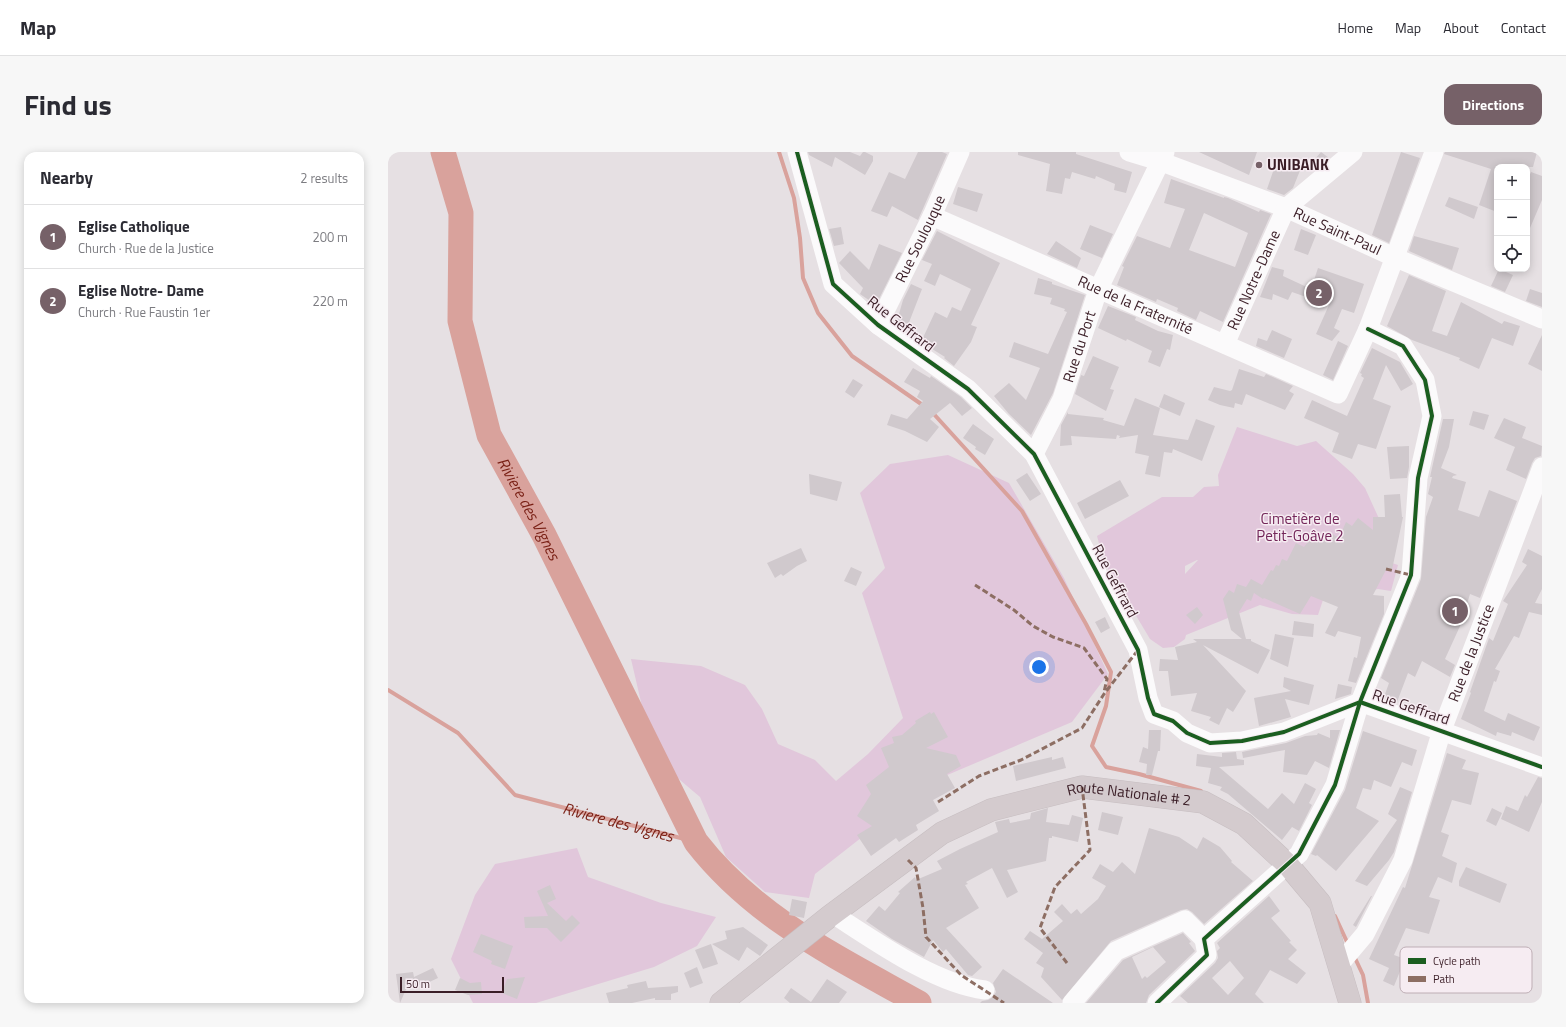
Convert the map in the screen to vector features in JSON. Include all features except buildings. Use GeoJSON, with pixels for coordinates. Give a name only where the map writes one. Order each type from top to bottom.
{"type":"FeatureCollection","features":[{"type":"Feature","properties":{"kind":"main road","name":"Route Nationale # 2"},"geometry":{"type":"LineString","coordinates":[[721,1003],[772,961],[942,833],[992,810],[1082,787],[1203,802],[1244,824],[1294,859],[1320,903],[1350,1003]]}},
{"type":"Feature","properties":{"kind":"street","name":"Rue Geffrard"},"geometry":{"type":"LineString","coordinates":[[797,152],[833,284],[878,325],[968,389],[1034,454],[1138,650],[1148,698],[1154,714],[1173,721],[1188,733],[1210,743],[1234,742],[1284,732],[1360,702],[1442,730],[1542,767]]}},
{"type":"Feature","properties":{"kind":"street","name":"Rue Soulouque"},"geometry":{"type":"LineString","coordinates":[[878,325],[932,216],[960,152]]}},
{"type":"Feature","properties":{"kind":"street","name":"Rue Saint-Paul"},"geometry":{"type":"LineString","coordinates":[[1129,152],[1164,157],[1286,208],[1396,258],[1542,320]]}},
{"type":"Feature","properties":{"kind":"street","name":"Rue Notre-Dame"},"geometry":{"type":"LineString","coordinates":[[1225,344],[1286,208],[1353,152]]}},
{"type":"Feature","properties":{"kind":"street"},"geometry":{"type":"LineString","coordinates":[[1204,939],[1294,859],[1335,785],[1360,702],[1410,575],[1418,478],[1432,416],[1425,380],[1403,346],[1368,329],[1396,258],[1434,152]]}},
{"type":"Feature","properties":{"kind":"street","name":"Rue du Port"},"geometry":{"type":"LineString","coordinates":[[1034,454],[1062,399],[1098,290],[1164,157]]}},
{"type":"Feature","properties":{"kind":"street","name":"Rue de la Fraternité"},"geometry":{"type":"LineString","coordinates":[[932,216],[1338,394],[1368,329]]}},
{"type":"Feature","properties":{"kind":"street","name":"Rue de la Justice"},"geometry":{"type":"LineString","coordinates":[[1338,966],[1365,934],[1403,860],[1442,730],[1542,467]]}},
{"type":"Feature","properties":{"kind":"street"},"geometry":{"type":"LineString","coordinates":[[832,915],[939,976],[972,988],[985,990]]}},
{"type":"Feature","properties":{"kind":"street"},"geometry":{"type":"LineString","coordinates":[[1072,1003],[1116,951],[1184,920],[1204,939],[1207,955],[1157,1003]]}},
{"type":"Feature","properties":{"kind":"green space","name":"Cimetière de Petit-Goâve 2"},"geometry":{"type":"Polygon","coordinates":[[[1237,427],[1297,446],[1316,441],[1353,474],[1365,488],[1381,523],[1377,558],[1398,565],[1391,591],[1378,589],[1323,600],[1318,615],[1292,614],[1260,605],[1186,635],[1185,639],[1174,647],[1163,648],[1150,639],[1104,562],[1097,536],[1162,497],[1193,497],[1204,487],[1219,486],[1218,475],[1237,427]],[[1198,560],[1185,566],[1185,574],[1198,560]]]}},
{"type":"Feature","properties":{"kind":"green space"},"geometry":{"type":"Polygon","coordinates":[[[948,455],[1009,483],[1064,578],[1108,674],[1072,722],[945,776],[880,823],[815,874],[809,898],[765,892],[726,857],[700,797],[654,758],[631,659],[701,666],[745,685],[762,709],[778,744],[815,760],[836,781],[868,754],[903,718],[862,593],[885,568],[860,493],[890,464],[948,455]]]}},
{"type":"Feature","properties":{"kind":"green space"},"geometry":{"type":"Polygon","coordinates":[[[577,848],[588,877],[661,903],[716,917],[697,946],[654,967],[536,1003],[473,1003],[451,959],[475,895],[495,864],[577,848]]]}},
{"type":"Feature","properties":{"kind":"waterway","name":"Riviere des Vignes"},"geometry":{"type":"LineString","coordinates":[[443,152],[461,213],[460,321],[489,435],[544,535],[696,842],[719,869],[744,893],[771,914],[828,952],[919,1003]]}},
{"type":"Feature","properties":{"kind":"waterway"},"geometry":{"type":"LineString","coordinates":[[779,152],[794,198],[800,238],[803,278],[818,313],[852,356],[924,406]]}},
{"type":"Feature","properties":{"kind":"waterway"},"geometry":{"type":"LineString","coordinates":[[932,412],[1022,511],[1086,624],[1111,672],[1106,706],[1092,746],[1106,767],[1139,774],[1201,791]]}},
{"type":"Feature","properties":{"kind":"waterway","name":"Riviere des Vignes"},"geometry":{"type":"LineString","coordinates":[[388,690],[458,733],[515,795],[696,842]]}},
{"type":"Feature","properties":{"kind":"waterway"},"geometry":{"type":"LineString","coordinates":[[1335,916],[1348,944]]}},
{"type":"Feature","properties":{"kind":"waterway"},"geometry":{"type":"LineString","coordinates":[[1354,956],[1363,975],[1368,1003]]}},
{"type":"Feature","properties":{"kind":"marked path"},"geometry":{"type":"LineString","coordinates":[[1386,569],[1411,575]]}},
{"type":"Feature","properties":{"kind":"marked path"},"geometry":{"type":"LineString","coordinates":[[975,585],[1014,610],[1033,626],[1053,637],[1084,648],[1107,679],[1104,692]]}},
{"type":"Feature","properties":{"kind":"marked path"},"geometry":{"type":"LineString","coordinates":[[938,802],[979,776],[1021,760],[1082,728],[1104,694],[1138,650]]}},
{"type":"Feature","properties":{"kind":"marked path"},"geometry":{"type":"LineString","coordinates":[[1067,963],[1040,928],[1055,887],[1090,850],[1082,787]]}},
{"type":"Feature","properties":{"kind":"marked path"},"geometry":{"type":"LineString","coordinates":[[908,860],[916,868],[926,937],[961,975],[1004,1003]]}},
{"type":"Feature","properties":{"kind":"cycle path"},"geometry":{"type":"LineString","coordinates":[[797,152],[833,284],[878,325],[968,389],[1034,454],[1138,650],[1148,698],[1154,714],[1173,721],[1187,733],[1210,743],[1242,741],[1284,732],[1360,702],[1542,767]]}},
{"type":"Feature","properties":{"kind":"cycle path"},"geometry":{"type":"LineString","coordinates":[[1157,1003],[1207,955],[1204,939],[1299,854],[1335,785],[1360,702],[1411,575],[1418,478],[1432,416],[1425,380],[1403,346],[1368,329]]}},
{"type":"Feature","properties":{"kind":"place","name":"UNIBANK"},"geometry":{"type":"Point","coordinates":[1259,165]}},
{"type":"Feature","properties":{"kind":"place","name":"Eglise Notre- Dame"},"geometry":{"type":"Point","coordinates":[1319,293]}},
{"type":"Feature","properties":{"kind":"place","name":"Eglise Catholique"},"geometry":{"type":"Point","coordinates":[1455,611]}}]}
